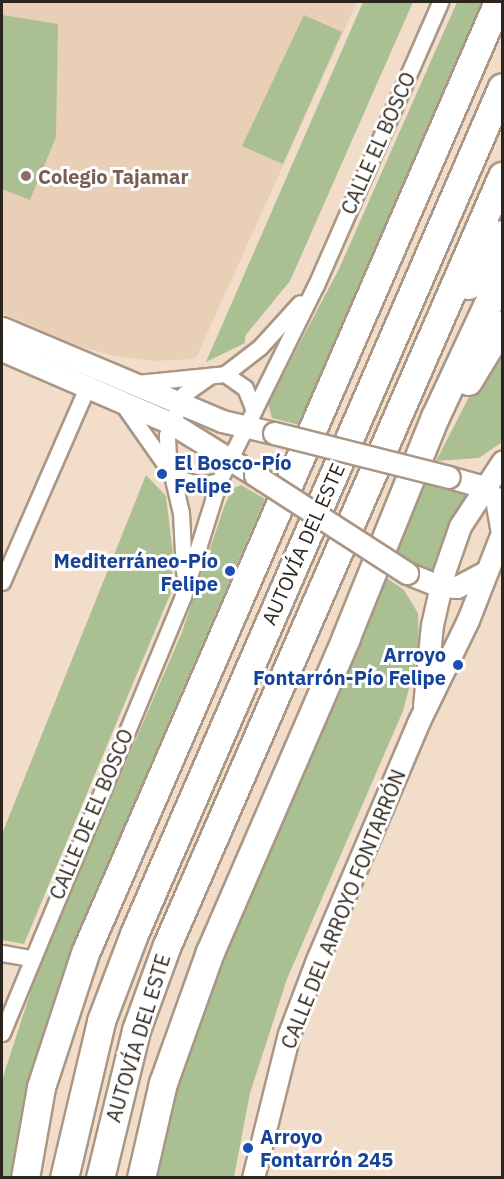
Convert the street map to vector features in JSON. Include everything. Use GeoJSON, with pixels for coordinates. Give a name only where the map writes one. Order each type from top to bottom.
{"type":"FeatureCollection","features":[{"type":"Feature","properties":{"kind":"highway"},"geometry":{"type":"LineString","coordinates":[[25,1178],[41,1087],[85,953],[498,2]]}},
{"type":"Feature","properties":{"kind":"highway","name":"AUTOVÍA DEL ESTE"},"geometry":{"type":"LineString","coordinates":[[64,1178],[101,1021],[134,934],[502,87]]}},
{"type":"Feature","properties":{"kind":"highway","name":"AUTOVÍA DEL ESTE"},"geometry":{"type":"LineString","coordinates":[[100,1178],[136,1030],[167,945],[502,176]]}},
{"type":"Feature","properties":{"kind":"highway"},"geometry":{"type":"LineString","coordinates":[[436,326],[502,234]]}},
{"type":"Feature","properties":{"kind":"highway"},"geometry":{"type":"LineString","coordinates":[[141,1178],[163,1083],[210,952],[393,525],[435,417],[502,273]]}},
{"type":"Feature","properties":{"kind":"highway"},"geometry":{"type":"LineString","coordinates":[[393,525],[438,432],[502,325]]}},
{"type":"Feature","properties":{"kind":"street","name":"CALLE EL BOSCO"},"geometry":{"type":"LineString","coordinates":[[232,458],[315,285],[440,2]]}},
{"type":"Feature","properties":{"kind":"street","name":"CALLE EL BOSCO"},"geometry":{"type":"LineString","coordinates":[[171,423],[180,403],[194,383],[218,375],[260,347],[315,285]]}},
{"type":"Feature","properties":{"kind":"street"},"geometry":{"type":"LineString","coordinates":[[2,328],[180,403],[250,419],[274,434],[483,487]]}},
{"type":"Feature","properties":{"kind":"street"},"geometry":{"type":"LineString","coordinates":[[2,350],[84,393],[122,403],[171,423],[232,458],[407,573],[440,586],[457,587],[485,572]]}},
{"type":"Feature","properties":{"kind":"street"},"geometry":{"type":"LineString","coordinates":[[132,383],[218,375],[245,388],[250,419]]}},
{"type":"Feature","properties":{"kind":"street"},"geometry":{"type":"LineString","coordinates":[[2,582],[84,393]]}},
{"type":"Feature","properties":{"kind":"street"},"geometry":{"type":"LineString","coordinates":[[122,403],[174,477],[201,485],[219,481]]}},
{"type":"Feature","properties":{"kind":"street","name":"CALLE DE EL BOSCO"},"geometry":{"type":"LineString","coordinates":[[171,423],[167,435],[168,457],[174,477],[185,553],[183,596]]}},
{"type":"Feature","properties":{"kind":"street","name":"CALLE DE EL BOSCO"},"geometry":{"type":"LineString","coordinates":[[2,1034],[30,958],[183,596],[219,481],[232,458]]}},
{"type":"Feature","properties":{"kind":"street"},"geometry":{"type":"LineString","coordinates":[[449,477],[474,475],[502,461]]}},
{"type":"Feature","properties":{"kind":"street","name":"CALLE DEL ARROYO FONTARRÓN"},"geometry":{"type":"LineString","coordinates":[[423,712],[432,625],[440,586],[460,526],[483,487],[502,461]]}},
{"type":"Feature","properties":{"kind":"street","name":"CALLE DEL ARROYO FONTARRÓN"},"geometry":{"type":"LineString","coordinates":[[253,1178],[289,1034],[423,712],[468,620],[485,572],[502,534],[496,499],[483,487]]}},
{"type":"Feature","properties":{"kind":"street"},"geometry":{"type":"LineString","coordinates":[[407,573],[432,625]]}},
{"type":"Feature","properties":{"kind":"street"},"geometry":{"type":"LineString","coordinates":[[2,952],[30,958]]}},
{"type":"Feature","properties":{"kind":"shaded area"},"geometry":{"type":"Polygon","coordinates":[[[2,2],[357,2],[197,356],[192,359],[154,361],[114,356],[75,345],[2,313],[2,2]]]}},
{"type":"Feature","properties":{"kind":"green space"},"geometry":{"type":"Polygon","coordinates":[[[363,2],[413,2],[290,281],[245,336],[245,343],[206,362],[363,2]]]}},
{"type":"Feature","properties":{"kind":"green space"},"geometry":{"type":"Polygon","coordinates":[[[457,2],[483,2],[299,425],[272,418],[268,403],[339,269],[457,2]]]}},
{"type":"Feature","properties":{"kind":"green space"},"geometry":{"type":"Polygon","coordinates":[[[2,15],[58,24],[56,137],[30,200],[2,189],[2,15]]]}},
{"type":"Feature","properties":{"kind":"green space"},"geometry":{"type":"Polygon","coordinates":[[[304,15],[342,32],[283,164],[242,146],[304,15]]]}},
{"type":"Feature","properties":{"kind":"green space"},"geometry":{"type":"Polygon","coordinates":[[[502,333],[502,442],[479,458],[436,461],[502,333]]]}},
{"type":"Feature","properties":{"kind":"green space"},"geometry":{"type":"Polygon","coordinates":[[[146,475],[166,496],[173,555],[172,590],[24,944],[2,940],[2,834],[146,475]]]}},
{"type":"Feature","properties":{"kind":"green space"},"geometry":{"type":"Polygon","coordinates":[[[423,483],[467,493],[431,572],[395,552],[423,483]]]}},
{"type":"Feature","properties":{"kind":"green space"},"geometry":{"type":"Polygon","coordinates":[[[241,485],[265,499],[150,765],[55,1004],[13,1177],[2,1178],[2,1080],[41,960],[182,632],[224,507],[232,489],[241,485]]]}},
{"type":"Feature","properties":{"kind":"green space"},"geometry":{"type":"Polygon","coordinates":[[[385,577],[404,590],[418,613],[419,652],[403,711],[287,979],[250,1093],[234,1177],[153,1178],[158,1144],[198,1007],[385,577]]]}},
{"type":"Feature","properties":{"kind":"place","name":"Colegio Tajamar"},"geometry":{"type":"Point","coordinates":[26,176]}},
{"type":"Feature","properties":{"kind":"place","name":"El Bosco-Pío Felipe"},"geometry":{"type":"Point","coordinates":[162,474]}},
{"type":"Feature","properties":{"kind":"place","name":"Mediterráneo-Pío Felipe"},"geometry":{"type":"Point","coordinates":[230,571]}},
{"type":"Feature","properties":{"kind":"place","name":"Arroyo Fontarrón-Pío Felipe"},"geometry":{"type":"Point","coordinates":[458,665]}},
{"type":"Feature","properties":{"kind":"place","name":"Arroyo Fontarrón 245"},"geometry":{"type":"Point","coordinates":[248,1148]}}]}
